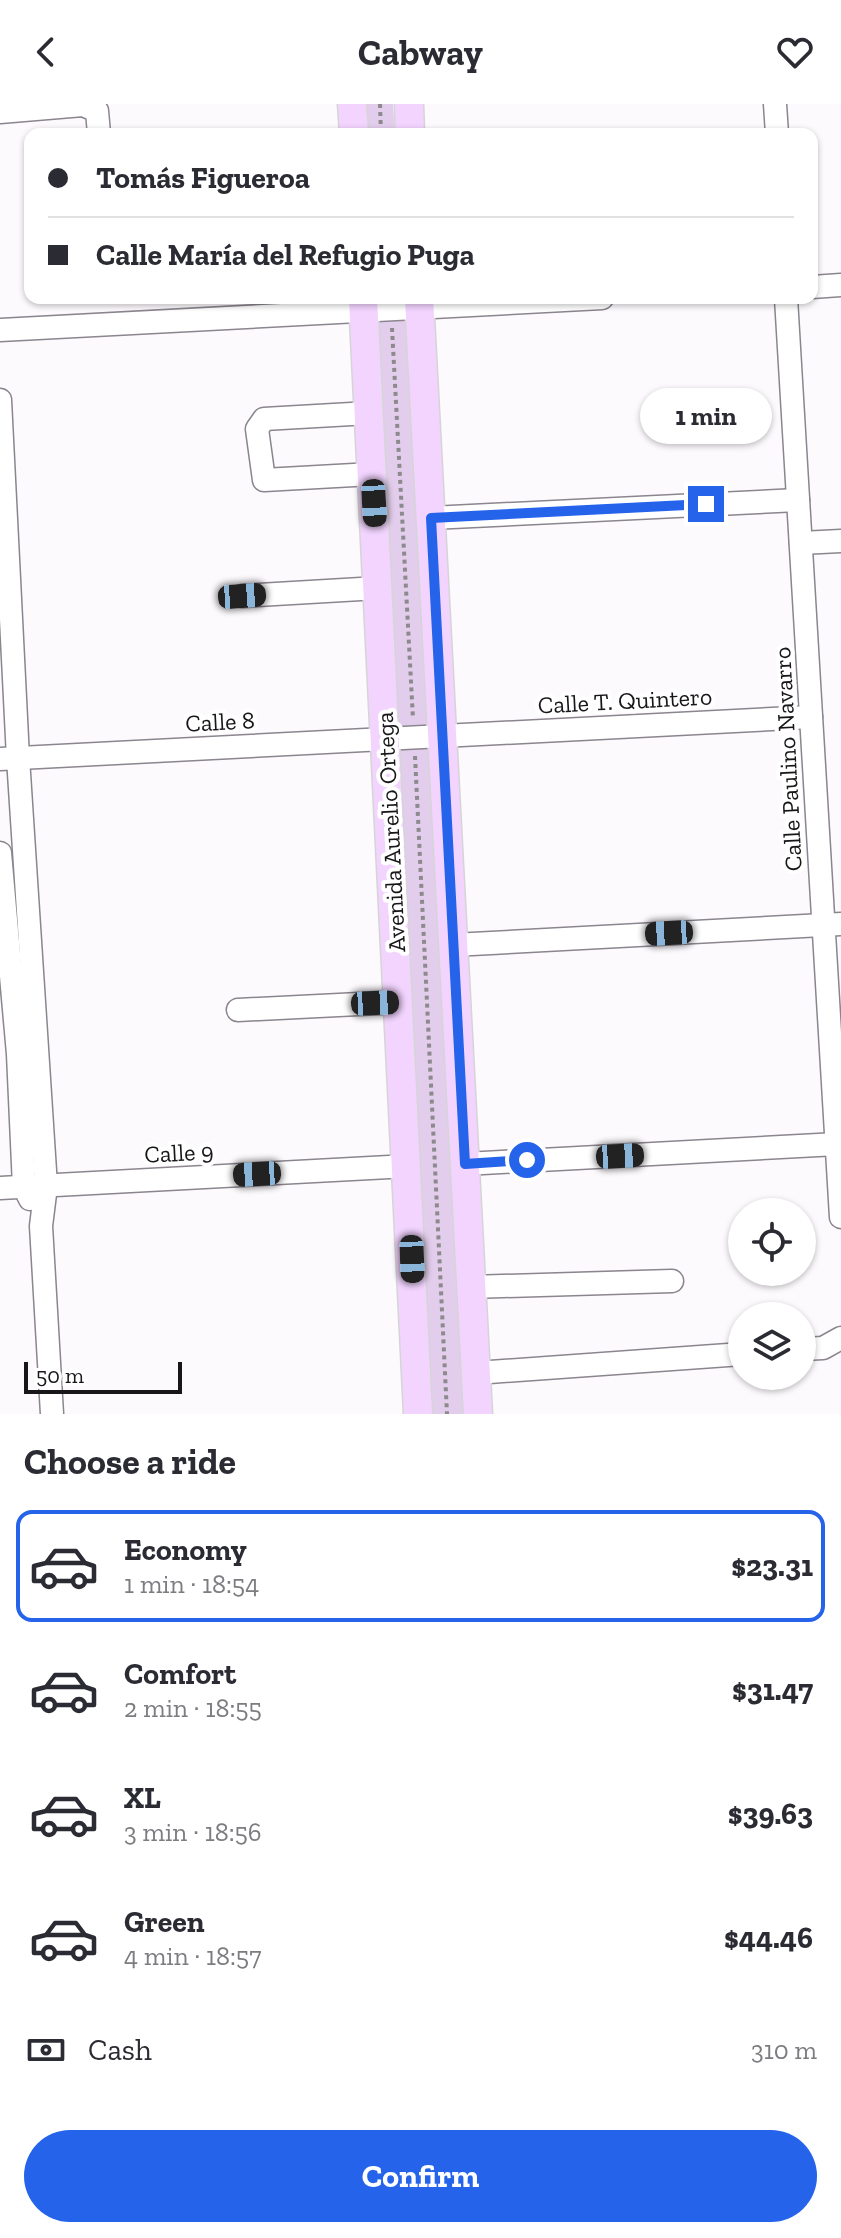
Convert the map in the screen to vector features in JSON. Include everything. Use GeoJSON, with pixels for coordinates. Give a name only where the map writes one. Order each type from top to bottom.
{"type":"FeatureCollection","features":[{"type":"Feature","properties":{"kind":"main road"},"geometry":{"type":"LineString","coordinates":[[352,104],[354,128]]}},
{"type":"Feature","properties":{"kind":"main road"},"geometry":{"type":"LineString","coordinates":[[409,104],[410,128]]}},
{"type":"Feature","properties":{"kind":"main road"},"geometry":{"type":"LineString","coordinates":[[419,304],[431,518],[428,737],[453,945],[478,1414]]}},
{"type":"Feature","properties":{"kind":"main road","name":"Avenida Aurelio Ortega"},"geometry":{"type":"LineString","coordinates":[[372,306],[369,413],[418,1414]]}},
{"type":"Feature","properties":{"kind":"street"},"geometry":{"type":"LineString","coordinates":[[775,104],[777,128]]}},
{"type":"Feature","properties":{"kind":"street"},"geometry":{"type":"LineString","coordinates":[[0,112],[83,105],[97,111],[98,128]]}},
{"type":"Feature","properties":{"kind":"street"},"geometry":{"type":"LineString","coordinates":[[818,287],[841,285]]}},
{"type":"Feature","properties":{"kind":"street"},"geometry":{"type":"LineString","coordinates":[[0,330],[403,304]]}},
{"type":"Feature","properties":{"kind":"street","name":"Calle Paulino Navarro"},"geometry":{"type":"LineString","coordinates":[[786,304],[811,717],[832,925],[841,1217]]}},
{"type":"Feature","properties":{"kind":"street"},"geometry":{"type":"LineString","coordinates":[[0,400],[9,759],[52,1414]]}},
{"type":"Feature","properties":{"kind":"street"},"geometry":{"type":"LineString","coordinates":[[369,413],[264,419],[257,429],[264,480],[372,474]]}},
{"type":"Feature","properties":{"kind":"street"},"geometry":{"type":"LineString","coordinates":[[431,518],[798,500]]}},
{"type":"Feature","properties":{"kind":"street"},"geometry":{"type":"LineString","coordinates":[[801,543],[841,541]]}},
{"type":"Feature","properties":{"kind":"street"},"geometry":{"type":"LineString","coordinates":[[242,596],[378,588]]}},
{"type":"Feature","properties":{"kind":"street","name":"Calle T. Quintero"},"geometry":{"type":"LineString","coordinates":[[428,737],[811,717]]}},
{"type":"Feature","properties":{"kind":"street","name":"Calle 8"},"geometry":{"type":"LineString","coordinates":[[9,759],[428,737]]}},
{"type":"Feature","properties":{"kind":"street"},"geometry":{"type":"LineString","coordinates":[[0,853],[28,1054]]}},
{"type":"Feature","properties":{"kind":"street"},"geometry":{"type":"LineString","coordinates":[[453,945],[832,925]]}},
{"type":"Feature","properties":{"kind":"street"},"geometry":{"type":"LineString","coordinates":[[238,1010],[399,1002]]}},
{"type":"Feature","properties":{"kind":"street"},"geometry":{"type":"LineString","coordinates":[[465,1164],[837,1144]]}},
{"type":"Feature","properties":{"kind":"street","name":"Calle 9"},"geometry":{"type":"LineString","coordinates":[[0,1188],[408,1166]]}},
{"type":"Feature","properties":{"kind":"street"},"geometry":{"type":"LineString","coordinates":[[471,1287],[672,1281]]}},
{"type":"Feature","properties":{"kind":"street"},"geometry":{"type":"LineString","coordinates":[[816,1348],[841,1338]]}},
{"type":"Feature","properties":{"kind":"street"},"geometry":{"type":"LineString","coordinates":[[476,1373],[728,1355]]}},
{"type":"Feature","properties":{"kind":"path"},"geometry":{"type":"LineString","coordinates":[[380,104],[381,128]]}},
{"type":"Feature","properties":{"kind":"path"},"geometry":{"type":"LineString","coordinates":[[372,306],[428,737],[447,1414]]}},
{"type":"Feature","properties":{"kind":"shaded area"},"geometry":{"type":"Polygon","coordinates":[[[354,104],[393,104],[395,128],[356,128],[354,104]]]}},
{"type":"Feature","properties":{"kind":"shaded area"},"geometry":{"type":"Polygon","coordinates":[[[389,306],[413,325],[472,1414],[420,1414],[365,313],[389,306]]]}},
{"type":"Feature","properties":{"kind":"route"},"geometry":{"type":"LineString","coordinates":[[527,1160],[465,1164],[431,518],[706,504]]}}]}
